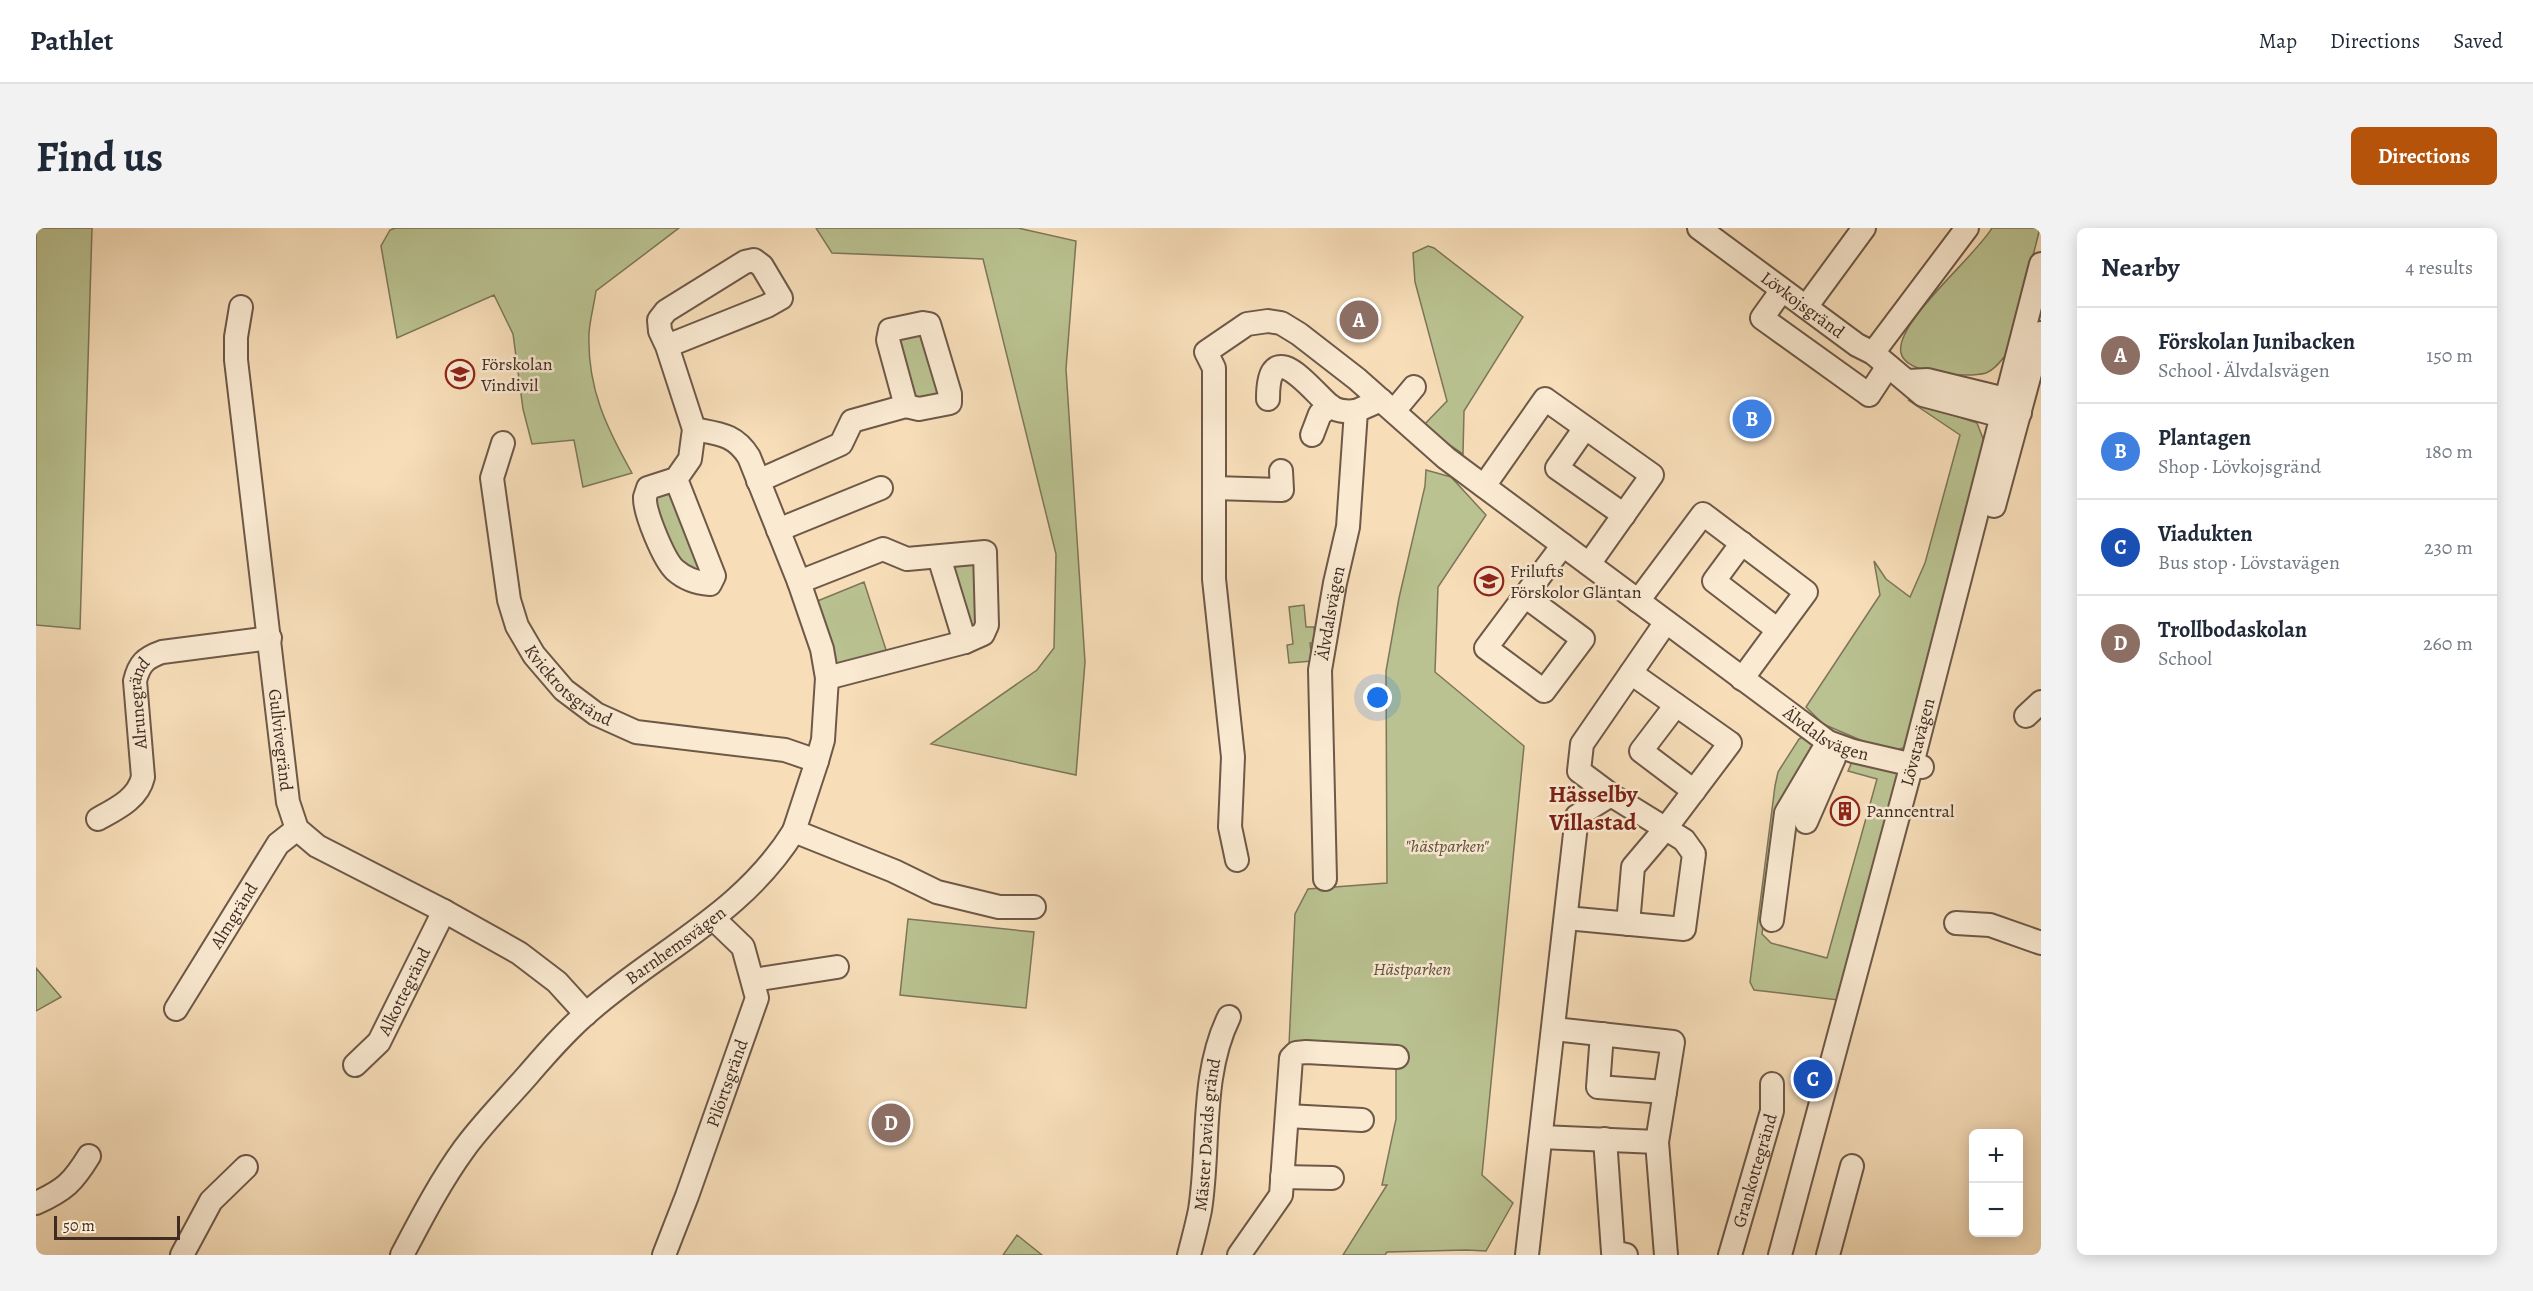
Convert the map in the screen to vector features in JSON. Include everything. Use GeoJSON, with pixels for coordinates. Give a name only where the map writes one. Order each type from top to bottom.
{"type":"FeatureCollection","features":[{"type":"Feature","properties":{"kind":"street","name":"Lövkojsgränd"},"geometry":{"type":"LineString","coordinates":[[1699,228],[1857,345],[1881,359],[1923,394],[2009,409]]}},
{"type":"Feature","properties":{"kind":"street"},"geometry":{"type":"LineString","coordinates":[[1806,308],[1864,228]]}},
{"type":"Feature","properties":{"kind":"street"},"geometry":{"type":"LineString","coordinates":[[1782,290],[1762,318],[1869,395],[1881,359],[1967,228]]}},
{"type":"Feature","properties":{"kind":"street"},"geometry":{"type":"LineString","coordinates":[[667,346],[767,306],[781,298],[762,266],[754,260],[745,262],[666,311],[659,320],[660,331],[694,429],[690,459],[676,478]]}},
{"type":"Feature","properties":{"kind":"street","name":"Lövstavägen"},"geometry":{"type":"LineString","coordinates":[[1792,1255],[2009,409],[2041,264]]}},
{"type":"Feature","properties":{"kind":"street","name":"Gullvivegränd"},"geometry":{"type":"LineString","coordinates":[[241,307],[236,337],[236,360],[288,802],[297,829]]}},
{"type":"Feature","properties":{"kind":"street","name":"Älvdalsvägen"},"geometry":{"type":"LineString","coordinates":[[1237,860],[1230,827],[1233,757],[1214,579],[1214,368],[1206,352],[1247,324],[1268,321],[1281,323],[1299,334],[1387,405],[1446,458],[1834,744],[1917,766]]}},
{"type":"Feature","properties":{"kind":"street","name":"Lövstavägen"},"geometry":{"type":"LineString","coordinates":[[2009,409],[2041,333]]}},
{"type":"Feature","properties":{"kind":"street"},"geometry":{"type":"LineString","coordinates":[[1268,399],[1270,378],[1282,368],[1292,370],[1309,382],[1331,406],[1341,412],[1387,405],[1414,387]]}},
{"type":"Feature","properties":{"kind":"street"},"geometry":{"type":"LineString","coordinates":[[1484,486],[1545,399],[1652,475],[1589,564]]}},
{"type":"Feature","properties":{"kind":"street"},"geometry":{"type":"LineString","coordinates":[[758,481],[841,444],[852,421],[906,406]]}},
{"type":"Feature","properties":{"kind":"street"},"geometry":{"type":"LineString","coordinates":[[1312,435],[1320,414],[1331,406]]}},
{"type":"Feature","properties":{"kind":"street","name":"Älvdalsvägen"},"geometry":{"type":"LineString","coordinates":[[1325,879],[1313,816],[1320,670],[1335,583],[1348,527],[1356,411]]}},
{"type":"Feature","properties":{"kind":"street"},"geometry":{"type":"LineString","coordinates":[[1586,428],[1557,468],[1624,515]]}},
{"type":"Feature","properties":{"kind":"street"},"geometry":{"type":"LineString","coordinates":[[694,429],[727,436],[741,444],[749,457],[817,631],[827,678],[823,740],[794,831],[894,871],[937,892],[999,907],[1034,907]]}},
{"type":"Feature","properties":{"kind":"street","name":"Kvickrotsgränd"},"geometry":{"type":"LineString","coordinates":[[503,443],[492,478],[509,600],[517,626],[534,655],[564,690],[596,714],[636,732],[785,750],[817,761]]}},
{"type":"Feature","properties":{"kind":"street"},"geometry":{"type":"LineString","coordinates":[[1214,488],[1282,490],[1281,471]]}},
{"type":"Feature","properties":{"kind":"street"},"geometry":{"type":"LineString","coordinates":[[778,530],[881,488]]}},
{"type":"Feature","properties":{"kind":"street"},"geometry":{"type":"LineString","coordinates":[[1638,601],[1703,514],[1806,592],[1742,678]]}},
{"type":"Feature","properties":{"kind":"street"},"geometry":{"type":"LineString","coordinates":[[1742,543],[1714,581],[1778,630]]}},
{"type":"Feature","properties":{"kind":"street"},"geometry":{"type":"LineString","coordinates":[[1525,596],[1563,545]]}},
{"type":"Feature","properties":{"kind":"street"},"geometry":{"type":"LineString","coordinates":[[799,582],[883,549],[907,559],[985,552],[987,625],[983,634],[965,642],[827,678]]}},
{"type":"Feature","properties":{"kind":"street"},"geometry":{"type":"LineString","coordinates":[[939,557],[965,642]]}},
{"type":"Feature","properties":{"kind":"street"},"geometry":{"type":"LineString","coordinates":[[1527,1255],[1560,974],[1577,816],[1582,744],[1666,622]]}},
{"type":"Feature","properties":{"kind":"street","name":"Alrunegränd"},"geometry":{"type":"LineString","coordinates":[[98,819],[123,805],[141,787],[143,777],[135,681],[138,666],[147,658],[162,652],[270,638]]}},
{"type":"Feature","properties":{"kind":"street"},"geometry":{"type":"LineString","coordinates":[[1628,924],[1633,867],[1666,828],[1730,743],[1631,673]]}},
{"type":"Feature","properties":{"kind":"street"},"geometry":{"type":"LineString","coordinates":[[1676,705],[1641,751],[1694,791]]}},
{"type":"Feature","properties":{"kind":"street"},"geometry":{"type":"LineString","coordinates":[[1806,822],[1834,744]]}},
{"type":"Feature","properties":{"kind":"street"},"geometry":{"type":"LineString","coordinates":[[1772,920],[1786,813],[1834,744]]}},
{"type":"Feature","properties":{"kind":"street","name":"Lövstavägen"},"geometry":{"type":"LineString","coordinates":[[1780,1255],[1917,766]]}},
{"type":"Feature","properties":{"kind":"street"},"geometry":{"type":"LineString","coordinates":[[1566,918],[1684,929],[1694,854],[1684,840],[1611,795],[1579,771]]}},
{"type":"Feature","properties":{"kind":"street"},"geometry":{"type":"LineString","coordinates":[[1577,816],[1611,795]]}},
{"type":"Feature","properties":{"kind":"street"},"geometry":{"type":"LineString","coordinates":[[297,829],[317,846],[444,911],[519,953],[557,982],[586,1014]]}},
{"type":"Feature","properties":{"kind":"street","name":"Almgränd"},"geometry":{"type":"LineString","coordinates":[[176,1009],[278,844],[297,829]]}},
{"type":"Feature","properties":{"kind":"street","name":"Barnhemsvägen"},"geometry":{"type":"LineString","coordinates":[[405,1249],[433,1197],[476,1133],[561,1037],[586,1014],[714,919],[743,894],[783,849],[794,831]]}},
{"type":"Feature","properties":{"kind":"street","name":"Alkottegränd"},"geometry":{"type":"LineString","coordinates":[[355,1065],[379,1042],[444,911]]}},
{"type":"Feature","properties":{"kind":"street","name":"Pilörtsgränd"},"geometry":{"type":"LineString","coordinates":[[664,1255],[757,998],[743,947],[714,919]]}},
{"type":"Feature","properties":{"kind":"street"},"geometry":{"type":"LineString","coordinates":[[1956,923],[1990,925],[2041,943]]}},
{"type":"Feature","properties":{"kind":"street"},"geometry":{"type":"LineString","coordinates":[[753,980],[837,967]]}},
{"type":"Feature","properties":{"kind":"street","name":"Mäster Davids gränd"},"geometry":{"type":"LineString","coordinates":[[1189,1255],[1200,1209],[1206,1129],[1216,1059],[1222,1032],[1229,1017]]}},
{"type":"Feature","properties":{"kind":"street"},"geometry":{"type":"LineString","coordinates":[[1554,1029],[1673,1042],[1657,1142],[1666,1255]]}},
{"type":"Feature","properties":{"kind":"street"},"geometry":{"type":"LineString","coordinates":[[1602,1034],[1598,1087],[1665,1092]]}},
{"type":"Feature","properties":{"kind":"street"},"geometry":{"type":"LineString","coordinates":[[1239,1255],[1281,1195],[1291,1058],[1296,1053],[1396,1057]]}},
{"type":"Feature","properties":{"kind":"street","name":"Grankottegränd"},"geometry":{"type":"LineString","coordinates":[[1730,1255],[1772,1111],[1772,1084]]}},
{"type":"Feature","properties":{"kind":"street"},"geometry":{"type":"LineString","coordinates":[[1287,1116],[1362,1120]]}},
{"type":"Feature","properties":{"kind":"street"},"geometry":{"type":"LineString","coordinates":[[1541,1137],[1657,1142]]}},
{"type":"Feature","properties":{"kind":"street"},"geometry":{"type":"LineString","coordinates":[[1605,1139],[1613,1252],[1626,1255]]}},
{"type":"Feature","properties":{"kind":"street"},"geometry":{"type":"LineString","coordinates":[[36,1203],[51,1197],[74,1180],[89,1156]]}},
{"type":"Feature","properties":{"kind":"street"},"geometry":{"type":"LineString","coordinates":[[1828,1255],[1852,1166]]}},
{"type":"Feature","properties":{"kind":"street"},"geometry":{"type":"LineString","coordinates":[[182,1255],[211,1201],[246,1167]]}},
{"type":"Feature","properties":{"kind":"street"},"geometry":{"type":"LineString","coordinates":[[1282,1178],[1332,1178]]}},
{"type":"Feature","properties":{"kind":"green space"},"geometry":{"type":"Polygon","coordinates":[[[36,228],[92,228],[80,629],[36,625],[36,228]]]}},
{"type":"Feature","properties":{"kind":"green space"},"geometry":{"type":"Polygon","coordinates":[[[395,228],[679,228],[596,291],[590,322],[589,353],[595,389],[606,423],[632,473],[583,487],[574,440],[532,444],[523,409],[513,334],[494,295],[397,338],[381,246],[390,230],[395,228]]]}},
{"type":"Feature","properties":{"kind":"green space"},"geometry":{"type":"Polygon","coordinates":[[[816,228],[1018,228],[1076,241],[1066,369],[1085,662],[1076,775],[931,744],[1037,670],[1054,648],[1056,554],[983,259],[832,253],[816,228]]]}},
{"type":"Feature","properties":{"kind":"green space"},"geometry":{"type":"Polygon","coordinates":[[[1992,228],[2040,228],[2009,351],[1999,364],[1986,373],[1953,375],[1914,366],[1905,360],[1901,353],[1902,340],[1910,325],[1922,308],[1992,228]]]}},
{"type":"Feature","properties":{"kind":"green space"},"geometry":{"type":"Polygon","coordinates":[[[1428,246],[1434,248],[1523,317],[1464,411],[1463,454],[1423,426],[1447,401],[1415,282],[1413,253],[1428,246]]]}},
{"type":"Feature","properties":{"kind":"green space"},"geometry":{"type":"Polygon","coordinates":[[[920,326],[944,397],[916,403],[896,332],[920,326]]]}},
{"type":"Feature","properties":{"kind":"green space"},"geometry":{"type":"Polygon","coordinates":[[[1908,400],[1977,423],[1984,441],[1981,477],[1910,746],[1896,750],[1865,742],[1823,724],[1806,707],[1880,595],[1874,561],[1886,579],[1910,597],[1925,563],[1960,435],[1908,400]]]}},
{"type":"Feature","properties":{"kind":"green space","name":"Hästparken"},"geometry":{"type":"Polygon","coordinates":[[[1426,470],[1451,477],[1486,515],[1438,587],[1435,672],[1524,746],[1482,1175],[1513,1203],[1486,1251],[1343,1255],[1387,1185],[1382,1185],[1396,1119],[1396,1058],[1289,1045],[1295,914],[1308,889],[1387,883],[1386,671],[1399,598],[1425,486],[1426,470]]]}},
{"type":"Feature","properties":{"kind":"green space"},"geometry":{"type":"Polygon","coordinates":[[[671,485],[706,572],[693,573],[665,544],[654,495],[671,485]]]}},
{"type":"Feature","properties":{"kind":"green space"},"geometry":{"type":"Polygon","coordinates":[[[949,559],[976,560],[981,627],[971,631],[949,559]]]}},
{"type":"Feature","properties":{"kind":"green space"},"geometry":{"type":"Polygon","coordinates":[[[864,582],[889,659],[834,674],[815,602],[864,582]]]}},
{"type":"Feature","properties":{"kind":"green space"},"geometry":{"type":"Polygon","coordinates":[[[1304,605],[1306,627],[1314,627],[1316,643],[1310,643],[1312,661],[1289,663],[1287,645],[1293,644],[1289,607],[1304,605]]]}},
{"type":"Feature","properties":{"kind":"green space"},"geometry":{"type":"Polygon","coordinates":[[[1804,736],[1817,746],[1775,827],[1762,934],[1771,943],[1827,958],[1877,779],[1848,771],[1854,757],[1898,771],[1901,780],[1838,1000],[1754,990],[1750,982],[1778,772],[1799,739],[1804,736]]]}},
{"type":"Feature","properties":{"kind":"green space"},"geometry":{"type":"Polygon","coordinates":[[[908,919],[1034,932],[1026,1008],[900,995],[908,919]]]}},
{"type":"Feature","properties":{"kind":"green space"},"geometry":{"type":"Polygon","coordinates":[[[36,968],[61,997],[36,1011],[36,968]]]}},
{"type":"Feature","properties":{"kind":"green space"},"geometry":{"type":"Polygon","coordinates":[[[1017,1235],[1042,1255],[1003,1255],[1017,1235]]]}},
{"type":"Feature","properties":{"kind":"place","name":"Förskolan Junibacken"},"geometry":{"type":"Point","coordinates":[1359,320]}},
{"type":"Feature","properties":{"kind":"place","name":"Förskolan Vindivil"},"geometry":{"type":"Point","coordinates":[460,374]}},
{"type":"Feature","properties":{"kind":"place","name":"Plantagen"},"geometry":{"type":"Point","coordinates":[1752,419]}},
{"type":"Feature","properties":{"kind":"place","name":"Frilufts Förskolor Gläntan"},"geometry":{"type":"Point","coordinates":[1489,581]}},
{"type":"Feature","properties":{"kind":"place","name":"Panncentral"},"geometry":{"type":"Point","coordinates":[1845,811]}},
{"type":"Feature","properties":{"kind":"place","name":"Viadukten"},"geometry":{"type":"Point","coordinates":[1813,1079]}},
{"type":"Feature","properties":{"kind":"place","name":"Trollbodaskolan"},"geometry":{"type":"Point","coordinates":[891,1123]}},
{"type":"Feature","properties":{"kind":"district","name":"Hässelby Villastad"},"geometry":{"type":"Point","coordinates":[1593,808]}},
{"type":"Feature","properties":{"kind":"park label","name":"\"hästparken\""},"geometry":{"type":"Point","coordinates":[1447,846]}}]}
